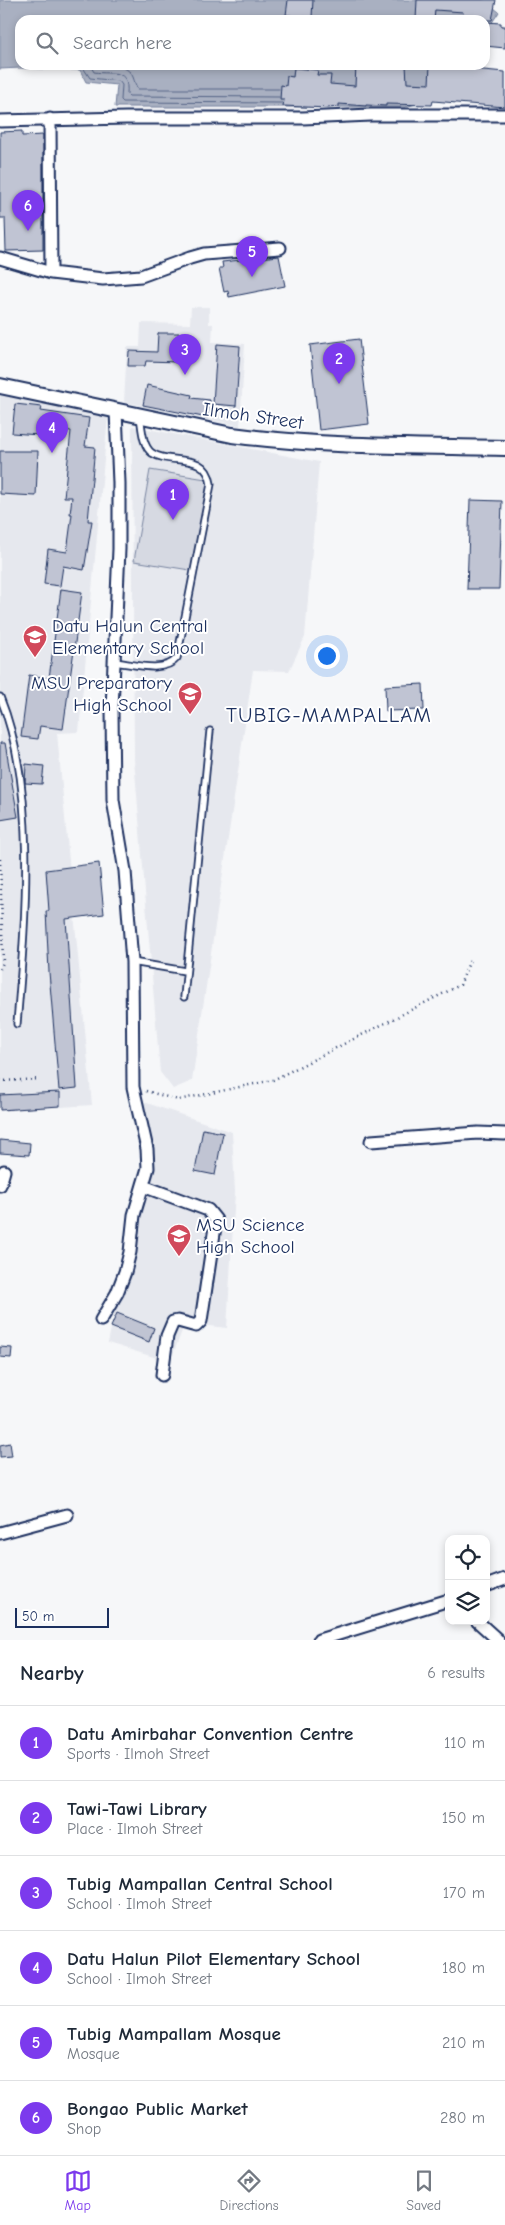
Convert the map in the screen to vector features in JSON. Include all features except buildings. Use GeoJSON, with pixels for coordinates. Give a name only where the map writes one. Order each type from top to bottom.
{"type":"FeatureCollection","features":[{"type":"Feature","properties":{"kind":"street"},"geometry":{"type":"LineString","coordinates":[[0,121],[50,119],[303,118],[370,115],[505,115]]}},
{"type":"Feature","properties":{"kind":"street"},"geometry":{"type":"LineString","coordinates":[[50,119],[51,273]]}},
{"type":"Feature","properties":{"kind":"street"},"geometry":{"type":"LineString","coordinates":[[0,258],[51,273],[83,278],[123,278],[141,276],[204,254],[280,248]]}},
{"type":"Feature","properties":{"kind":"street","name":"Ilmoh Street"},"geometry":{"type":"LineString","coordinates":[[0,386],[232,435],[346,444],[505,448]]}},
{"type":"Feature","properties":{"kind":"street"},"geometry":{"type":"LineString","coordinates":[[101,1320],[117,1293],[124,1272],[130,1252],[134,1215],[148,1168],[148,1150],[133,1087],[132,962],[124,871],[113,800],[112,709],[119,502],[116,411]]}},
{"type":"Feature","properties":{"kind":"street"},"geometry":{"type":"LineString","coordinates":[[371,1141],[478,1133],[505,1134]]}},
{"type":"Feature","properties":{"kind":"street"},"geometry":{"type":"LineString","coordinates":[[0,1184],[4,1171]]}},
{"type":"Feature","properties":{"kind":"street"},"geometry":{"type":"LineString","coordinates":[[143,1186],[208,1210],[216,1220],[200,1324],[194,1326],[178,1321],[173,1322],[167,1336],[162,1375]]}},
{"type":"Feature","properties":{"kind":"street"},"geometry":{"type":"LineString","coordinates":[[0,1533],[67,1515]]}},
{"type":"Feature","properties":{"kind":"street"},"geometry":{"type":"LineString","coordinates":[[490,1585],[505,1579]]}},
{"type":"Feature","properties":{"kind":"street"},"geometry":{"type":"LineString","coordinates":[[319,1640],[445,1601]]}},
{"type":"Feature","properties":{"kind":"street"},"geometry":{"type":"LineString","coordinates":[[482,1625],[498,1640]]}},
{"type":"Feature","properties":{"kind":"lane"},"geometry":{"type":"LineString","coordinates":[[115,662],[158,667],[168,666],[177,658],[211,484],[210,478],[200,465],[153,454],[144,441],[140,416]]}},
{"type":"Feature","properties":{"kind":"lane"},"geometry":{"type":"LineString","coordinates":[[0,697],[16,746],[26,854],[17,1024]]}},
{"type":"Feature","properties":{"kind":"lane"},"geometry":{"type":"LineString","coordinates":[[184,997],[185,971],[210,731]]}},
{"type":"Feature","properties":{"kind":"lane"},"geometry":{"type":"LineString","coordinates":[[132,962],[185,971]]}},
{"type":"Feature","properties":{"kind":"path"},"geometry":{"type":"LineString","coordinates":[[0,859],[3,964],[0,969]]}},
{"type":"Feature","properties":{"kind":"path"},"geometry":{"type":"LineString","coordinates":[[133,1087],[178,1100],[273,1080],[460,985],[470,960]]}},
{"type":"Feature","properties":{"kind":"path"},"geometry":{"type":"LineString","coordinates":[[0,1081],[39,1079]]}},
{"type":"Feature","properties":{"kind":"shaded area"},"geometry":{"type":"Polygon","coordinates":[[[191,307],[209,307],[209,324],[213,324],[212,342],[245,344],[240,426],[124,402],[127,347],[140,347],[141,323],[190,324],[191,307]]]}},
{"type":"Feature","properties":{"kind":"shaded area"},"geometry":{"type":"Polygon","coordinates":[[[0,395],[108,416],[79,732],[57,733],[92,1105],[0,1111],[0,395]]]}},
{"type":"Feature","properties":{"kind":"shaded area","name":"MSU Preparatory High School"},"geometry":{"type":"Polygon","coordinates":[[[132,426],[319,462],[305,637],[289,671],[253,670],[192,1081],[173,1089],[160,1072],[134,759],[132,426]]]}},
{"type":"Feature","properties":{"kind":"shaded area"},"geometry":{"type":"Polygon","coordinates":[[[150,470],[212,480],[196,571],[134,561],[150,470]]]}},
{"type":"Feature","properties":{"kind":"shaded area","name":"MSU Science High School"},"geometry":{"type":"Polygon","coordinates":[[[141,1101],[232,1132],[235,1192],[227,1328],[185,1323],[170,1362],[108,1343],[145,1168],[141,1101]]]}},
{"type":"Feature","properties":{"kind":"water"},"geometry":{"type":"Polygon","coordinates":[[[0,0],[484,0],[499,12],[490,26],[490,15],[15,15],[15,68],[0,69],[0,0]]]}},
{"type":"Feature","properties":{"kind":"water"},"geometry":{"type":"Polygon","coordinates":[[[80,70],[453,70],[435,99],[405,107],[115,107],[117,85],[86,82],[80,70]]]}},
{"type":"Feature","properties":{"kind":"place","name":"Bongao Public Market"},"geometry":{"type":"Point","coordinates":[28,231]}},
{"type":"Feature","properties":{"kind":"place","name":"Tubig Mampallam Mosque"},"geometry":{"type":"Point","coordinates":[252,277]}},
{"type":"Feature","properties":{"kind":"place","name":"Tubig Mampallan Central School"},"geometry":{"type":"Point","coordinates":[185,375]}},
{"type":"Feature","properties":{"kind":"place","name":"Tawi-Tawi Library"},"geometry":{"type":"Point","coordinates":[339,384]}},
{"type":"Feature","properties":{"kind":"place","name":"Datu Halun Pilot Elementary School"},"geometry":{"type":"Point","coordinates":[52,453]}},
{"type":"Feature","properties":{"kind":"place","name":"Datu Amirbahar Convention Centre"},"geometry":{"type":"Point","coordinates":[173,520]}},
{"type":"Feature","properties":{"kind":"place","name":"Datu Halun Central Elementary School"},"geometry":{"type":"Point","coordinates":[35,658]}},
{"type":"Feature","properties":{"kind":"place","name":"MSU Preparatory High School"},"geometry":{"type":"Point","coordinates":[190,715]}},
{"type":"Feature","properties":{"kind":"place","name":"MSU Science High School"},"geometry":{"type":"Point","coordinates":[179,1257]}},
{"type":"Feature","properties":{"kind":"district","name":"TUBIG-MAMPALLAM"},"geometry":{"type":"Point","coordinates":[329,715]}}]}
